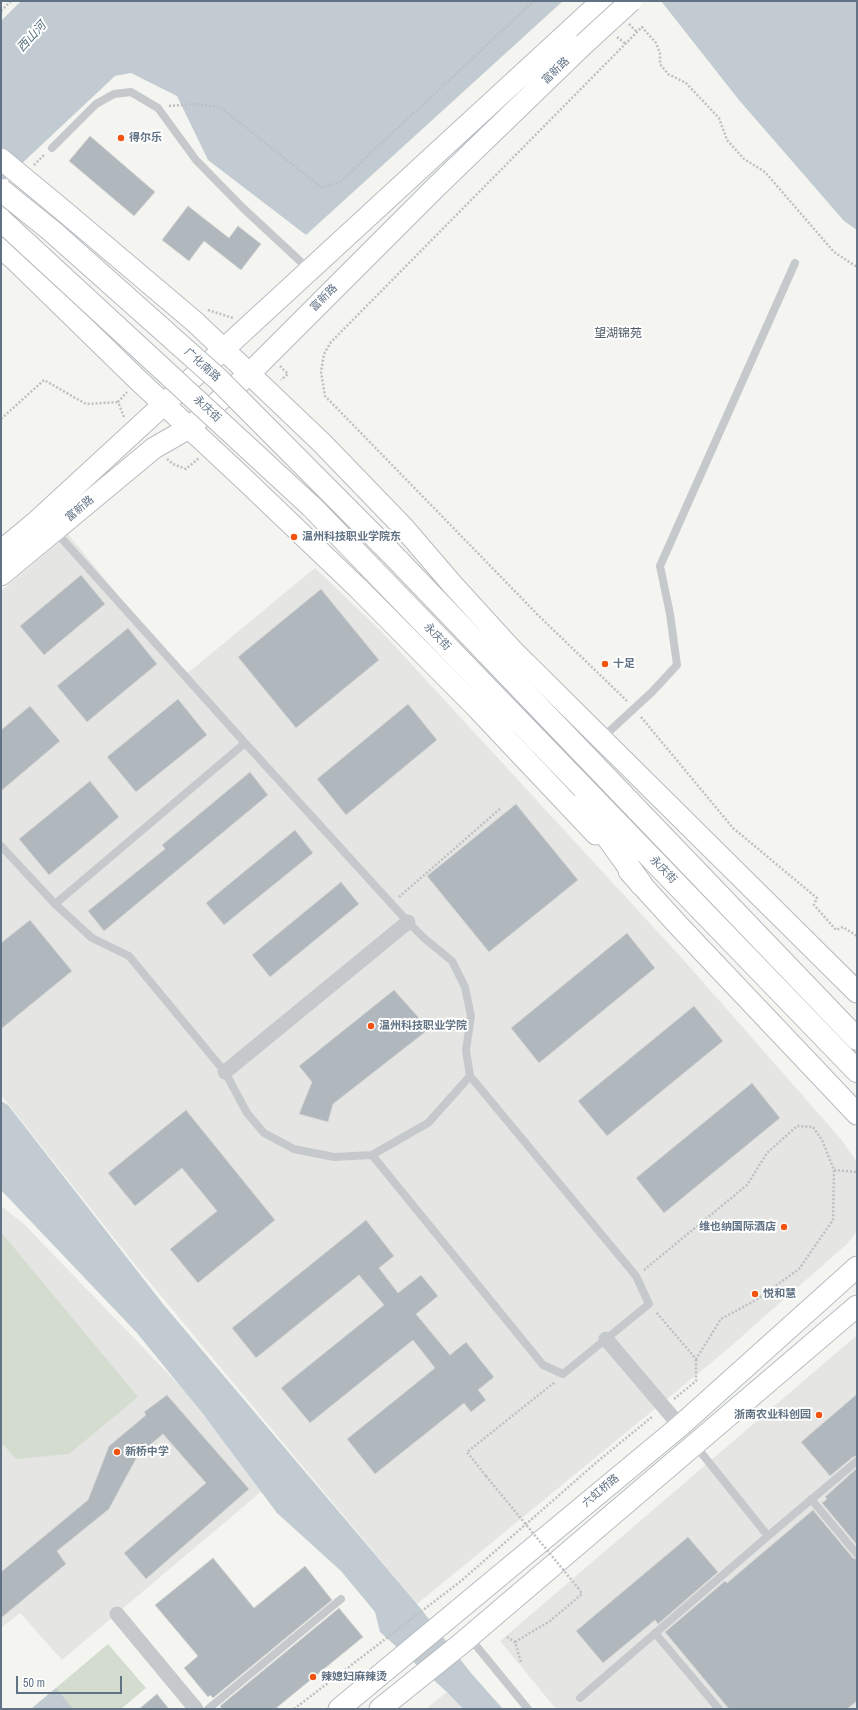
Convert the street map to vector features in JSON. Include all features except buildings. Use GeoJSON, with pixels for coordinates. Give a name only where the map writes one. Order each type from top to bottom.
{"type":"FeatureCollection","features":[{"type":"Feature","properties":{"kind":"main road","name":"富新路"},"geometry":{"type":"LineString","coordinates":[[1,575],[154,448],[189,428],[250,373],[435,188],[578,36],[602,1]]}},
{"type":"Feature","properties":{"kind":"main road","name":"富新路"},"geometry":{"type":"LineString","coordinates":[[1,551],[37,521],[223,349],[578,36],[631,1]]}},
{"type":"Feature","properties":{"kind":"main road"},"geometry":{"type":"LineString","coordinates":[[8,165],[195,322],[250,373],[333,454],[404,528],[513,651],[857,992]]}},
{"type":"Feature","properties":{"kind":"main road","name":"广化南路"},"geometry":{"type":"LineString","coordinates":[[1,190],[53,232],[218,379],[390,552],[857,1038]]}},
{"type":"Feature","properties":{"kind":"main road","name":"永庆街"},"geometry":{"type":"LineString","coordinates":[[1,220],[312,507],[857,1071]]}},
{"type":"Feature","properties":{"kind":"main road"},"geometry":{"type":"LineString","coordinates":[[1,248],[163,404],[244,478],[385,615],[494,726],[583,820],[641,884],[857,1114]]}},
{"type":"Feature","properties":{"kind":"main road"},"geometry":{"type":"LineString","coordinates":[[536,739],[641,884]]}},
{"type":"Feature","properties":{"kind":"main road","name":"六虹桥路"},"geometry":{"type":"LineString","coordinates":[[339,1709],[680,1426],[857,1267]]}},
{"type":"Feature","properties":{"kind":"main road"},"geometry":{"type":"LineString","coordinates":[[380,1709],[466,1640],[857,1306]]}},
{"type":"Feature","properties":{"kind":"street"},"geometry":{"type":"LineString","coordinates":[[225,1072],[408,922]]}},
{"type":"Feature","properties":{"kind":"street"},"geometry":{"type":"LineString","coordinates":[[606,1339],[680,1426]]}},
{"type":"Feature","properties":{"kind":"street"},"geometry":{"type":"LineString","coordinates":[[117,1614],[196,1709]]}},
{"type":"Feature","properties":{"kind":"lane"},"geometry":{"type":"LineString","coordinates":[[52,148],[96,104],[114,94],[131,92],[158,108],[196,160],[243,208],[300,261]]}},
{"type":"Feature","properties":{"kind":"lane"},"geometry":{"type":"LineString","coordinates":[[602,739],[652,692],[677,665],[670,614],[660,566],[796,263]]}},
{"type":"Feature","properties":{"kind":"lane"},"geometry":{"type":"LineString","coordinates":[[54,530],[408,922],[424,938],[452,961],[465,988],[471,1016],[466,1050],[470,1076],[636,1276],[649,1304],[563,1374],[543,1365],[372,1154]]}},
{"type":"Feature","properties":{"kind":"lane"},"geometry":{"type":"LineString","coordinates":[[55,904],[245,743]]}},
{"type":"Feature","properties":{"kind":"lane"},"geometry":{"type":"LineString","coordinates":[[1,846],[55,904],[92,938],[129,956],[225,1072],[247,1113],[264,1133],[294,1149],[334,1157],[372,1154],[428,1123],[470,1076]]}},
{"type":"Feature","properties":{"kind":"lane"},"geometry":{"type":"LineString","coordinates":[[695,1444],[768,1536]]}},
{"type":"Feature","properties":{"kind":"lane"},"geometry":{"type":"LineString","coordinates":[[580,1698],[857,1461]]}},
{"type":"Feature","properties":{"kind":"lane"},"geometry":{"type":"LineString","coordinates":[[811,1499],[857,1554]]}},
{"type":"Feature","properties":{"kind":"lane"},"geometry":{"type":"LineString","coordinates":[[208,1709],[341,1599]]}},
{"type":"Feature","properties":{"kind":"lane"},"geometry":{"type":"LineString","coordinates":[[655,1633],[719,1709]]}},
{"type":"Feature","properties":{"kind":"lane"},"geometry":{"type":"LineString","coordinates":[[466,1640],[528,1709]]}},
{"type":"Feature","properties":{"kind":"path"},"geometry":{"type":"LineString","coordinates":[[1,11],[11,1]]}},
{"type":"Feature","properties":{"kind":"path"},"geometry":{"type":"LineString","coordinates":[[158,108],[194,104],[220,107],[322,188],[341,180],[534,1]]}},
{"type":"Feature","properties":{"kind":"path"},"geometry":{"type":"LineString","coordinates":[[857,267],[834,252],[765,172],[744,159],[727,140],[719,118],[686,83],[668,74],[660,64],[660,53],[656,43],[642,27],[330,342],[324,354],[321,372],[325,396],[538,616],[634,708],[733,828],[817,898],[814,905],[836,930],[843,927],[857,936]]}},
{"type":"Feature","properties":{"kind":"path"},"geometry":{"type":"LineString","coordinates":[[614,35],[626,44]]}},
{"type":"Feature","properties":{"kind":"path"},"geometry":{"type":"LineString","coordinates":[[1,419],[44,380],[86,404],[118,402]]}},
{"type":"Feature","properties":{"kind":"path"},"geometry":{"type":"LineString","coordinates":[[392,904],[501,808]]}},
{"type":"Feature","properties":{"kind":"path"},"geometry":{"type":"LineString","coordinates":[[294,1709],[460,1581],[598,1461],[696,1381],[696,1359],[721,1320],[756,1300],[799,1268],[833,1220],[834,1170],[822,1140],[813,1126],[797,1126],[767,1153],[747,1185],[636,1276]]}},
{"type":"Feature","properties":{"kind":"path"},"geometry":{"type":"LineString","coordinates":[[834,1170],[857,1172]]}},
{"type":"Feature","properties":{"kind":"path"},"geometry":{"type":"LineString","coordinates":[[649,1304],[696,1359]]}},
{"type":"Feature","properties":{"kind":"path"},"geometry":{"type":"LineString","coordinates":[[515,1642],[550,1621],[582,1594],[467,1452],[563,1374]]}},
{"type":"Feature","properties":{"kind":"path"},"geometry":{"type":"LineString","coordinates":[[507,1637],[515,1642],[521,1662]]}},
{"type":"Feature","properties":{"kind":"shaded area","name":"温州科技职业学院"},"geometry":{"type":"Polygon","coordinates":[[[68,534],[184,676],[315,568],[381,631],[680,956],[840,1138],[857,1162],[857,1231],[847,1244],[723,1353],[417,1604],[137,1267],[1,1095],[1,591],[68,534]]]}},
{"type":"Feature","properties":{"kind":"shaded area","name":"新桥中学"},"geometry":{"type":"Polygon","coordinates":[[[1,1206],[24,1224],[181,1387],[263,1490],[62,1660],[20,1613],[1,1628],[1,1206]]]}},
{"type":"Feature","properties":{"kind":"shaded area"},"geometry":{"type":"Polygon","coordinates":[[[1,1232],[138,1397],[69,1454],[16,1459],[1,1442],[1,1232]]]}},
{"type":"Feature","properties":{"kind":"shaded area"},"geometry":{"type":"Polygon","coordinates":[[[857,1335],[857,1709],[556,1709],[500,1641],[857,1335]]]}},
{"type":"Feature","properties":{"kind":"shaded area"},"geometry":{"type":"Polygon","coordinates":[[[108,1644],[146,1688],[121,1709],[31,1709],[108,1644]]]}},
{"type":"Feature","properties":{"kind":"shaded area"},"geometry":{"type":"Polygon","coordinates":[[[447,1692],[463,1709],[426,1709],[447,1692]]]}},
{"type":"Feature","properties":{"kind":"water","name":"西山河"},"geometry":{"type":"Polygon","coordinates":[[[21,1],[563,1],[306,235],[208,160],[177,96],[131,73],[115,76],[1,183],[1,21],[21,1]]]}},
{"type":"Feature","properties":{"kind":"water"},"geometry":{"type":"Polygon","coordinates":[[[661,1],[857,1],[857,230],[844,221],[739,100],[661,1]]]}},
{"type":"Feature","properties":{"kind":"water"},"geometry":{"type":"Polygon","coordinates":[[[1,1101],[8,1105],[163,1304],[417,1604],[471,1673],[503,1709],[463,1709],[447,1692],[380,1632],[375,1612],[341,1571],[277,1513],[203,1414],[137,1333],[1,1190],[1,1101]]]}},
{"type":"Feature","properties":{"kind":"water"},"geometry":{"type":"Polygon","coordinates":[[[56,1688],[73,1709],[31,1709],[56,1688]]]}},
{"type":"Feature","properties":{"kind":"place","name":"得尔乐"},"geometry":{"type":"Point","coordinates":[121,138]}},
{"type":"Feature","properties":{"kind":"place","name":"温州科技职业学院东"},"geometry":{"type":"Point","coordinates":[294,537]}},
{"type":"Feature","properties":{"kind":"place","name":"十足"},"geometry":{"type":"Point","coordinates":[605,664]}},
{"type":"Feature","properties":{"kind":"place","name":"温州科技职业学院"},"geometry":{"type":"Point","coordinates":[371,1026]}},
{"type":"Feature","properties":{"kind":"place","name":"维也纳国际酒店"},"geometry":{"type":"Point","coordinates":[784,1227]}},
{"type":"Feature","properties":{"kind":"place","name":"悦和慧"},"geometry":{"type":"Point","coordinates":[755,1294]}},
{"type":"Feature","properties":{"kind":"place","name":"浙南农业科创园"},"geometry":{"type":"Point","coordinates":[819,1415]}},
{"type":"Feature","properties":{"kind":"place","name":"新桥中学"},"geometry":{"type":"Point","coordinates":[117,1452]}},
{"type":"Feature","properties":{"kind":"place","name":"辣媳妇麻辣烫"},"geometry":{"type":"Point","coordinates":[313,1677]}},
{"type":"Feature","properties":{"kind":"district","name":"望湖锦苑"},"geometry":{"type":"Point","coordinates":[618,334]}}]}
